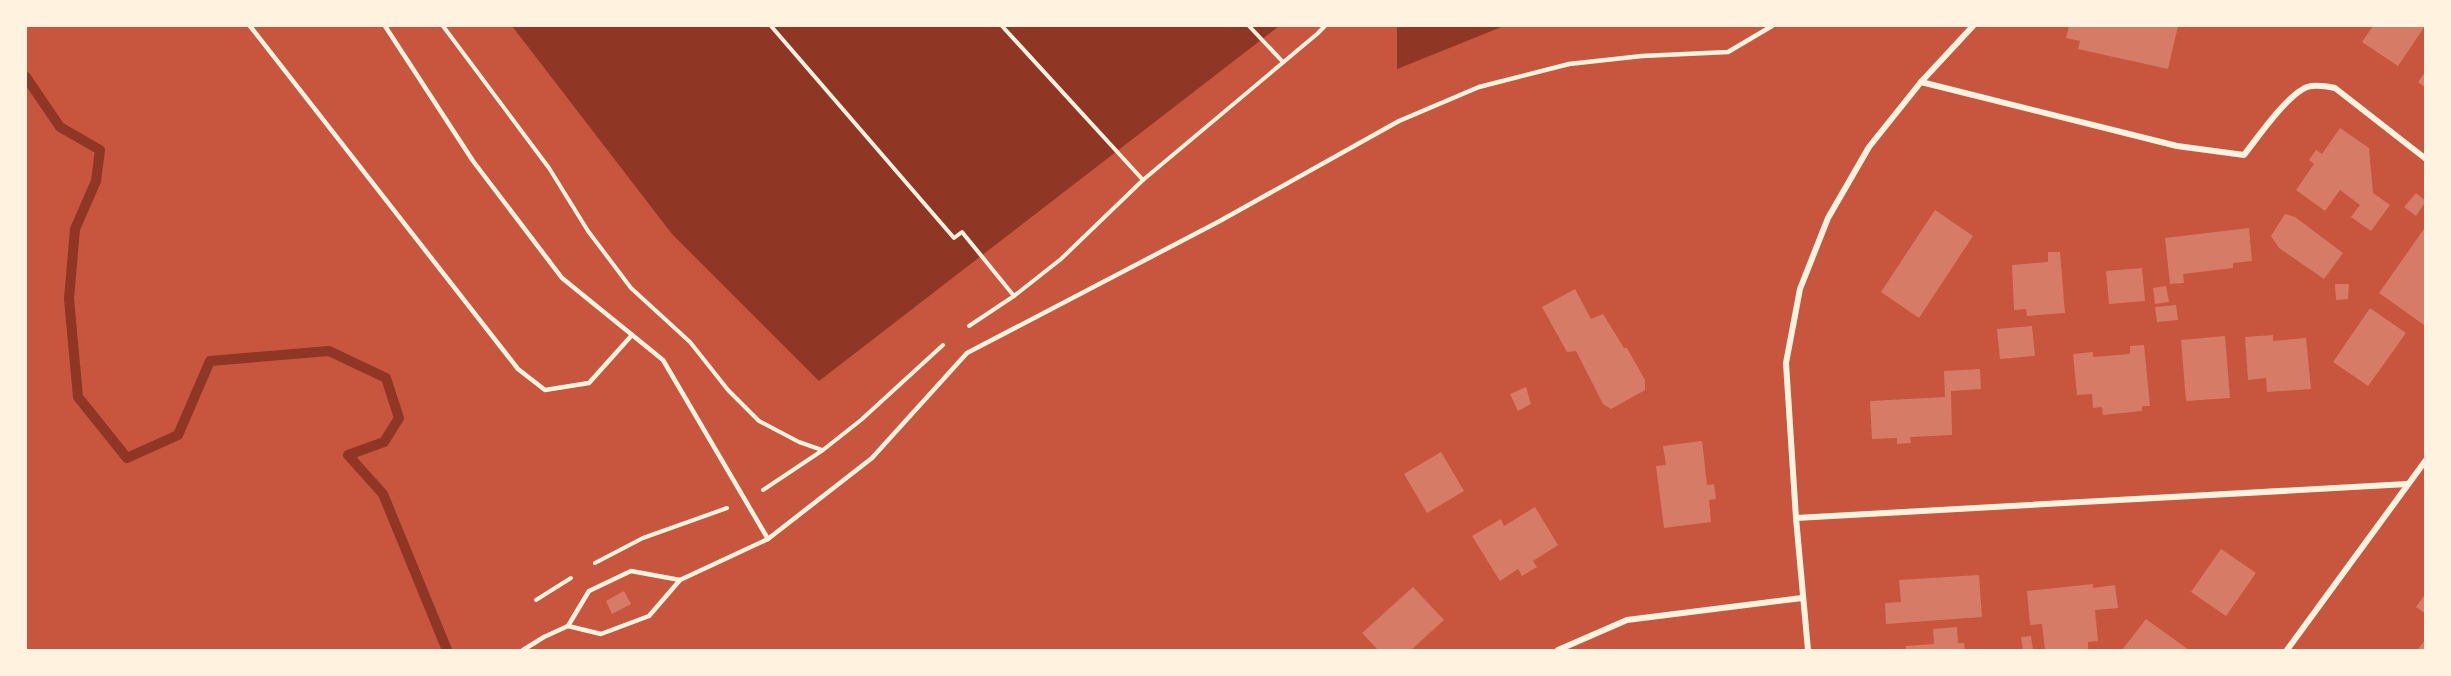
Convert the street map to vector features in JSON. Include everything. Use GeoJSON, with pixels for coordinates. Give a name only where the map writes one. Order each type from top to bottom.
{"type":"FeatureCollection","features":[{"type":"Feature","properties":{"kind":"street"},"geometry":{"type":"LineString","coordinates":[[1808,651],[1802,598],[1786,363],[1800,290],[1828,219],[1869,147],[1921,82],[1973,26]]}},
{"type":"Feature","properties":{"kind":"street"},"geometry":{"type":"LineString","coordinates":[[1921,82],[2177,146],[2244,155],[2294,95],[2308,87],[2322,85],[2335,88],[2426,159]]}},
{"type":"Feature","properties":{"kind":"street"},"geometry":{"type":"LineString","coordinates":[[2287,651],[2426,460]]}},
{"type":"Feature","properties":{"kind":"street"},"geometry":{"type":"LineString","coordinates":[[1796,518],[2407,484]]}},
{"type":"Feature","properties":{"kind":"street"},"geometry":{"type":"LineString","coordinates":[[1558,651],[1627,620],[1802,598]]}},
{"type":"Feature","properties":{"kind":"lane"},"geometry":{"type":"LineString","coordinates":[[250,26],[518,369],[545,390],[589,383],[632,335]]}},
{"type":"Feature","properties":{"kind":"lane"},"geometry":{"type":"LineString","coordinates":[[385,26],[473,162],[562,278],[663,360],[744,502],[768,539]]}},
{"type":"Feature","properties":{"kind":"lane"},"geometry":{"type":"LineString","coordinates":[[568,626],[601,634],[649,616],[680,580],[768,539],[872,458],[967,353],[1218,222],[1399,121],[1479,87],[1569,64],[1642,56],[1728,51],[1772,26]]}},
{"type":"Feature","properties":{"kind":"lane"},"geometry":{"type":"LineString","coordinates":[[523,651],[544,637],[568,626],[589,591],[631,571],[680,580]]}},
{"type":"Feature","properties":{"kind":"path"},"geometry":{"type":"LineString","coordinates":[[443,26],[549,168],[588,231],[631,288],[690,342],[728,390],[759,421],[799,442],[823,450]]}},
{"type":"Feature","properties":{"kind":"path"},"geometry":{"type":"LineString","coordinates":[[771,26],[954,238],[962,232],[1014,296]]}},
{"type":"Feature","properties":{"kind":"path"},"geometry":{"type":"LineString","coordinates":[[1002,26],[1143,180]]}},
{"type":"Feature","properties":{"kind":"path"},"geometry":{"type":"LineString","coordinates":[[1249,26],[1282,62]]}},
{"type":"Feature","properties":{"kind":"path"},"geometry":{"type":"LineString","coordinates":[[967,327],[1014,296],[1061,259],[1143,180],[1325,26]]}},
{"type":"Feature","properties":{"kind":"path"},"geometry":{"type":"LineString","coordinates":[[587,568],[643,538],[744,502],[823,450],[861,420],[948,340]]}},
{"type":"Feature","properties":{"kind":"path"},"geometry":{"type":"LineString","coordinates":[[536,600],[579,573]]}},
{"type":"Feature","properties":{"kind":"shaded area"},"geometry":{"type":"Polygon","coordinates":[[[512,26],[1279,26],[819,381],[672,234],[512,26]]]}},
{"type":"Feature","properties":{"kind":"shaded area"},"geometry":{"type":"Polygon","coordinates":[[[1397,26],[1504,26],[1397,69],[1397,26]]]}},
{"type":"Feature","properties":{"kind":"building"},"geometry":{"type":"Polygon","coordinates":[[[2069,26],[2178,26],[2168,69],[2078,49],[2080,41],[2066,38],[2069,26]]]}},
{"type":"Feature","properties":{"kind":"building"},"geometry":{"type":"Polygon","coordinates":[[[2373,26],[2425,26],[2398,66],[2362,42],[2373,26]]]}},
{"type":"Feature","properties":{"kind":"building"},"geometry":{"type":"Polygon","coordinates":[[[2426,71],[2426,88],[2418,82],[2426,71]]]}},
{"type":"Feature","properties":{"kind":"building"},"geometry":{"type":"Polygon","coordinates":[[[2340,128],[2369,148],[2373,193],[2390,205],[2371,231],[2351,217],[2360,205],[2340,190],[2325,211],[2296,190],[2314,164],[2309,160],[2316,150],[2322,154],[2340,128]]]}},
{"type":"Feature","properties":{"kind":"building"},"geometry":{"type":"Polygon","coordinates":[[[2416,193],[2426,201],[2416,216],[2404,207],[2416,193]]]}},
{"type":"Feature","properties":{"kind":"building"},"geometry":{"type":"Polygon","coordinates":[[[1935,210],[1973,236],[1919,318],[1881,292],[1935,210]]]}},
{"type":"Feature","properties":{"kind":"building"},"geometry":{"type":"Polygon","coordinates":[[[2285,214],[2295,217],[2343,253],[2324,279],[2279,248],[2271,236],[2285,214]]]}},
{"type":"Feature","properties":{"kind":"building"},"geometry":{"type":"Polygon","coordinates":[[[2426,226],[2426,322],[2424,325],[2379,293],[2426,226]]]}},
{"type":"Feature","properties":{"kind":"building"},"geometry":{"type":"Polygon","coordinates":[[[2249,228],[2252,261],[2233,263],[2233,268],[2183,274],[2184,283],[2170,284],[2165,238],[2249,228]]]}},
{"type":"Feature","properties":{"kind":"building"},"geometry":{"type":"Polygon","coordinates":[[[2048,252],[2060,252],[2065,313],[2027,316],[2026,309],[2014,310],[2012,265],[2048,262],[2048,252]]]}},
{"type":"Feature","properties":{"kind":"building"},"geometry":{"type":"Polygon","coordinates":[[[2142,268],[2145,301],[2109,304],[2106,271],[2142,268]]]}},
{"type":"Feature","properties":{"kind":"building"},"geometry":{"type":"Polygon","coordinates":[[[2335,284],[2349,284],[2348,299],[2336,300],[2335,284]]]}},
{"type":"Feature","properties":{"kind":"building"},"geometry":{"type":"Polygon","coordinates":[[[2166,286],[2169,302],[2155,304],[2153,288],[2166,286]]]}},
{"type":"Feature","properties":{"kind":"building"},"geometry":{"type":"Polygon","coordinates":[[[1575,289],[1591,319],[1603,314],[1624,348],[1627,348],[1645,380],[1645,390],[1611,409],[1603,404],[1576,351],[1567,352],[1542,307],[1575,289]]]}},
{"type":"Feature","properties":{"kind":"building"},"geometry":{"type":"Polygon","coordinates":[[[2176,305],[2178,320],[2157,322],[2155,307],[2176,305]]]}},
{"type":"Feature","properties":{"kind":"building"},"geometry":{"type":"Polygon","coordinates":[[[2370,308],[2406,333],[2368,386],[2333,362],[2370,308]]]}},
{"type":"Feature","properties":{"kind":"building"},"geometry":{"type":"Polygon","coordinates":[[[2032,326],[2035,356],[2000,359],[1997,329],[2032,326]]]}},
{"type":"Feature","properties":{"kind":"building"},"geometry":{"type":"Polygon","coordinates":[[[2273,335],[2273,341],[2306,338],[2311,389],[2267,392],[2266,378],[2248,380],[2245,337],[2273,335]]]}},
{"type":"Feature","properties":{"kind":"building"},"geometry":{"type":"Polygon","coordinates":[[[2225,336],[2230,398],[2186,401],[2181,340],[2225,336]]]}},
{"type":"Feature","properties":{"kind":"building"},"geometry":{"type":"Polygon","coordinates":[[[2144,345],[2150,406],[2142,406],[2142,411],[2103,415],[2102,407],[2093,408],[2092,394],[2077,395],[2073,354],[2093,352],[2093,357],[2130,354],[2130,346],[2144,345]]]}},
{"type":"Feature","properties":{"kind":"building"},"geometry":{"type":"Polygon","coordinates":[[[1980,369],[1981,389],[1951,391],[1952,435],[1910,437],[1911,443],[1897,444],[1897,438],[1872,439],[1870,401],[1945,397],[1944,371],[1980,369]]]}},
{"type":"Feature","properties":{"kind":"building"},"geometry":{"type":"Polygon","coordinates":[[[1526,387],[1531,404],[1518,411],[1510,394],[1526,387]]]}},
{"type":"Feature","properties":{"kind":"building"},"geometry":{"type":"Polygon","coordinates":[[[1702,441],[1707,485],[1714,484],[1716,499],[1709,500],[1711,522],[1664,528],[1656,466],[1666,465],[1663,446],[1702,441]]]}},
{"type":"Feature","properties":{"kind":"building"},"geometry":{"type":"Polygon","coordinates":[[[1441,452],[1464,491],[1427,513],[1404,474],[1441,452]]]}},
{"type":"Feature","properties":{"kind":"building"},"geometry":{"type":"Polygon","coordinates":[[[1535,507],[1558,545],[1533,561],[1537,567],[1522,576],[1518,569],[1500,581],[1472,536],[1501,519],[1504,526],[1535,507]]]}},
{"type":"Feature","properties":{"kind":"building"},"geometry":{"type":"Polygon","coordinates":[[[2221,549],[2256,573],[2226,616],[2191,592],[2221,549]]]}},
{"type":"Feature","properties":{"kind":"building"},"geometry":{"type":"Polygon","coordinates":[[[1979,575],[1982,617],[1886,624],[1885,603],[1901,602],[1899,580],[1979,575]]]}},
{"type":"Feature","properties":{"kind":"building"},"geometry":{"type":"Polygon","coordinates":[[[2093,584],[2093,588],[2115,585],[2118,608],[2095,610],[2098,641],[2088,642],[2088,649],[2045,650],[2042,624],[2030,625],[2027,591],[2093,584]]]}},
{"type":"Feature","properties":{"kind":"building"},"geometry":{"type":"Polygon","coordinates":[[[1413,587],[1444,620],[1411,650],[1378,650],[1362,633],[1413,587]]]}},
{"type":"Feature","properties":{"kind":"building"},"geometry":{"type":"Polygon","coordinates":[[[624,591],[631,604],[612,614],[606,601],[624,591]]]}},
{"type":"Feature","properties":{"kind":"building"},"geometry":{"type":"Polygon","coordinates":[[[2426,593],[2426,614],[2416,607],[2426,593]]]}},
{"type":"Feature","properties":{"kind":"building"},"geometry":{"type":"Polygon","coordinates":[[[2146,619],[2189,650],[2122,650],[2146,619]]]}},
{"type":"Feature","properties":{"kind":"building"},"geometry":{"type":"Polygon","coordinates":[[[1957,627],[1958,643],[1964,643],[1965,650],[1906,650],[1906,646],[1934,644],[1933,629],[1957,627]]]}},
{"type":"Feature","properties":{"kind":"building"},"geometry":{"type":"Polygon","coordinates":[[[2031,636],[2033,650],[2023,650],[2021,637],[2031,636]]]}},
{"type":"Feature","properties":{"kind":"building"},"geometry":{"type":"Polygon","coordinates":[[[2426,639],[2426,650],[2417,650],[2426,639]]]}},
{"type":"Feature","properties":{"kind":"waterway"},"geometry":{"type":"LineString","coordinates":[[26,77],[60,127],[100,150],[96,181],[75,229],[69,299],[78,397],[127,458],[178,435],[210,361],[329,351],[386,378],[399,418],[384,442],[348,455],[383,494],[447,650]]}}]}
